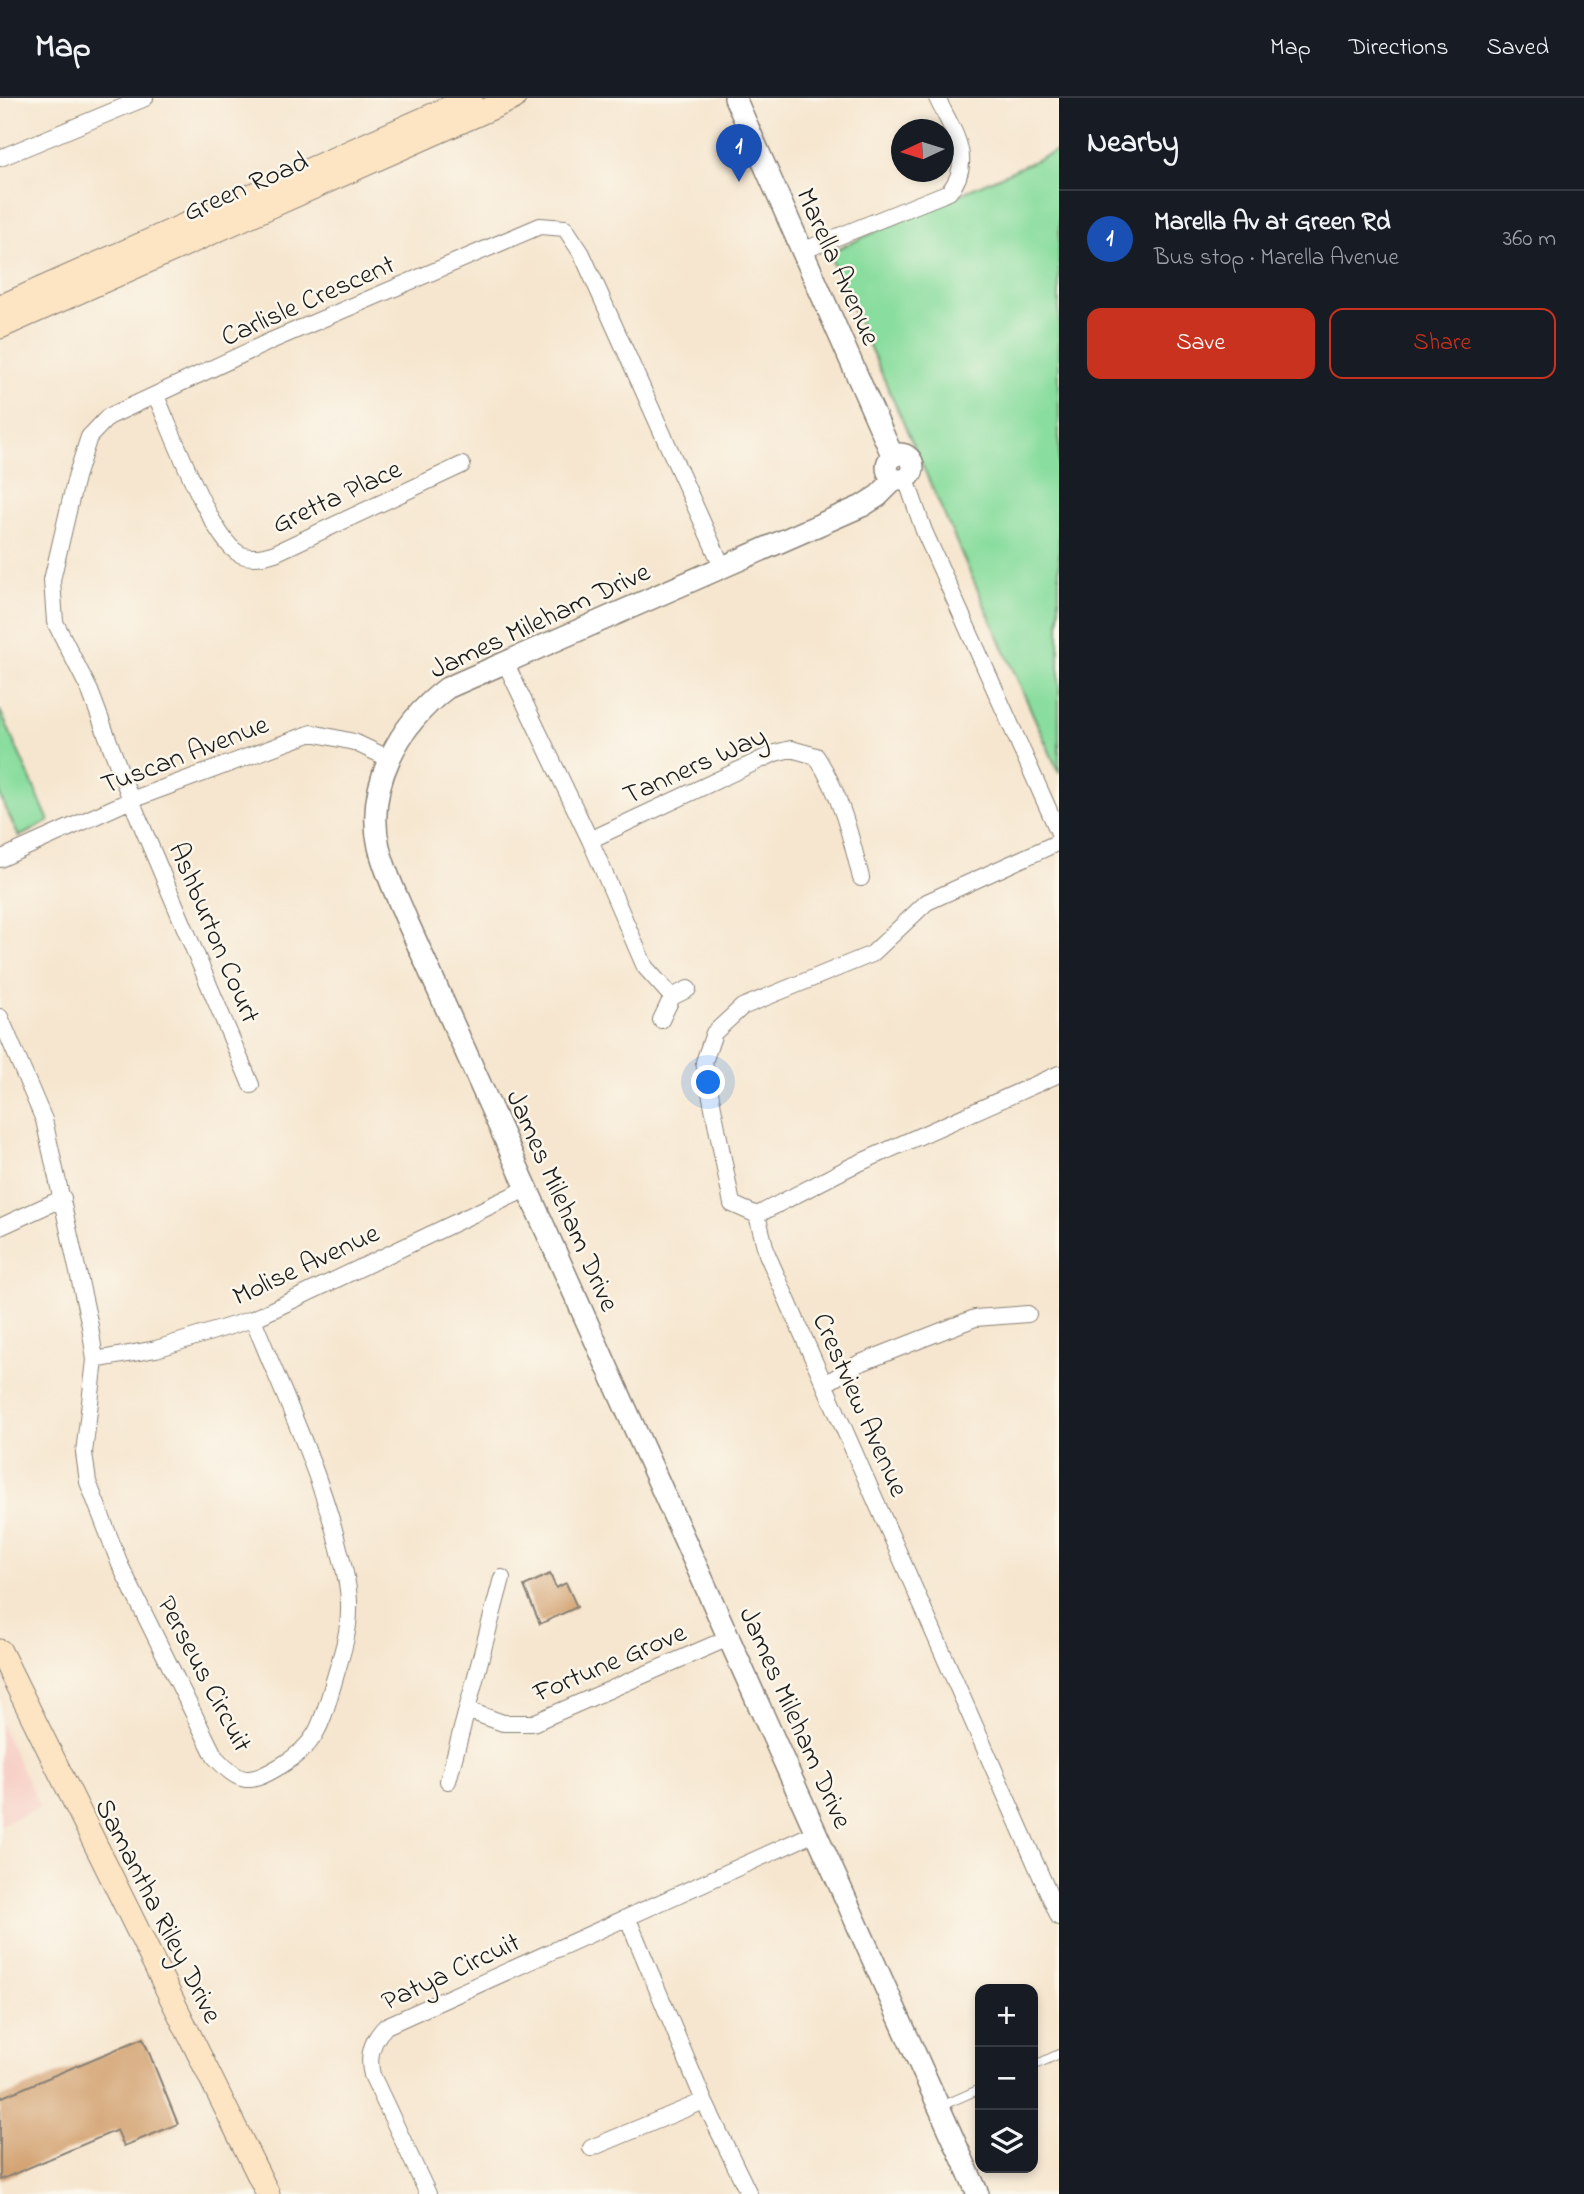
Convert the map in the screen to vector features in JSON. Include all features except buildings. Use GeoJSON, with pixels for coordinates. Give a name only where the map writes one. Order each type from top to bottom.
{"type":"FeatureCollection","features":[{"type":"Feature","properties":{"kind":"main road","name":"Green Road"},"geometry":{"type":"LineString","coordinates":[[0,307],[471,98]]}},
{"type":"Feature","properties":{"kind":"main road","name":"Green Road"},"geometry":{"type":"LineString","coordinates":[[0,327],[513,98]]}},
{"type":"Feature","properties":{"kind":"main road","name":"Samantha Riley Drive"},"geometry":{"type":"LineString","coordinates":[[0,1651],[268,2194]]}},
{"type":"Feature","properties":{"kind":"street"},"geometry":{"type":"LineString","coordinates":[[0,158],[145,98]]}},
{"type":"Feature","properties":{"kind":"street","name":"Marella Avenue"},"geometry":{"type":"LineString","coordinates":[[735,98],[893,457],[888,468],[900,479]]}},
{"type":"Feature","properties":{"kind":"street"},"geometry":{"type":"LineString","coordinates":[[802,251],[949,192],[960,178],[963,163],[957,142],[937,98]]}},
{"type":"Feature","properties":{"kind":"street","name":"Carlisle Crescent"},"geometry":{"type":"LineString","coordinates":[[131,800],[90,691],[55,622],[52,580],[89,437],[108,417],[273,340],[540,226],[565,228],[582,254],[722,566]]}},
{"type":"Feature","properties":{"kind":"street","name":"Gretta Place"},"geometry":{"type":"LineString","coordinates":[[156,396],[214,523],[238,553],[260,558],[462,465]]}},
{"type":"Feature","properties":{"kind":"street"},"geometry":{"type":"LineString","coordinates":[[900,479],[1059,833]]}},
{"type":"Feature","properties":{"kind":"street","name":"James Mileham Drive"},"geometry":{"type":"LineString","coordinates":[[900,479],[862,506],[455,684],[435,697],[405,730],[390,759],[376,814],[382,859],[978,2194]]}},
{"type":"Feature","properties":{"kind":"street"},"geometry":{"type":"LineString","coordinates":[[505,662],[590,840],[645,967],[672,997]]}},
{"type":"Feature","properties":{"kind":"street","name":"Tuscan Avenue"},"geometry":{"type":"LineString","coordinates":[[0,859],[131,800],[312,733],[354,742],[390,759]]}},
{"type":"Feature","properties":{"kind":"street","name":"Tanners Way"},"geometry":{"type":"LineString","coordinates":[[590,840],[775,753],[792,749],[816,756],[824,768],[849,831],[861,878]]}},
{"type":"Feature","properties":{"kind":"street","name":"Ashburton Court"},"geometry":{"type":"LineString","coordinates":[[131,800],[251,1085]]}},
{"type":"Feature","properties":{"kind":"street"},"geometry":{"type":"LineString","coordinates":[[1059,842],[927,902],[872,954],[743,1007],[714,1033],[704,1062],[732,1204],[757,1214],[850,1167],[1059,1074]]}},
{"type":"Feature","properties":{"kind":"street"},"geometry":{"type":"LineString","coordinates":[[661,1020],[672,997],[688,989]]}},
{"type":"Feature","properties":{"kind":"street"},"geometry":{"type":"LineString","coordinates":[[0,1017],[44,1120],[63,1198],[95,1360]]}},
{"type":"Feature","properties":{"kind":"street","name":"Molise Avenue"},"geometry":{"type":"LineString","coordinates":[[95,1360],[156,1349],[253,1319],[528,1188]]}},
{"type":"Feature","properties":{"kind":"street"},"geometry":{"type":"LineString","coordinates":[[0,1227],[63,1198]]}},
{"type":"Feature","properties":{"kind":"street","name":"Crestview Avenue"},"geometry":{"type":"LineString","coordinates":[[757,1214],[767,1254],[1059,1917]]}},
{"type":"Feature","properties":{"kind":"street"},"geometry":{"type":"LineString","coordinates":[[825,1384],[858,1364],[975,1318],[1028,1314]]}},
{"type":"Feature","properties":{"kind":"street","name":"Perseus Circuit"},"geometry":{"type":"LineString","coordinates":[[95,1360],[84,1453],[88,1482],[99,1516],[121,1567],[215,1757],[232,1776],[246,1781],[267,1774],[291,1760],[305,1749],[320,1730],[348,1632],[349,1607],[345,1569],[324,1492],[253,1319]]}},
{"type":"Feature","properties":{"kind":"street"},"geometry":{"type":"LineString","coordinates":[[449,1780],[502,1578]]}},
{"type":"Feature","properties":{"kind":"street","name":"Fortune Grove"},"geometry":{"type":"LineString","coordinates":[[467,1710],[503,1723],[533,1723],[731,1637]]}},
{"type":"Feature","properties":{"kind":"street","name":"Patya Circuit"},"geometry":{"type":"LineString","coordinates":[[428,2194],[372,2075],[369,2056],[380,2032],[386,2026],[817,1832]]}},
{"type":"Feature","properties":{"kind":"street"},"geometry":{"type":"LineString","coordinates":[[628,1919],[704,2101],[749,2194]]}},
{"type":"Feature","properties":{"kind":"street"},"geometry":{"type":"LineString","coordinates":[[591,2148],[704,2101]]}},
{"type":"Feature","properties":{"kind":"lane"},"geometry":{"type":"LineString","coordinates":[[1038,2064],[1059,2054]]}},
{"type":"Feature","properties":{"kind":"lane"},"geometry":{"type":"LineString","coordinates":[[939,2107],[975,2091]]}},
{"type":"Feature","properties":{"kind":"shaded area"},"geometry":{"type":"Polygon","coordinates":[[[0,1723],[40,1807],[0,1825],[0,1723]]]}},
{"type":"Feature","properties":{"kind":"green space"},"geometry":{"type":"Polygon","coordinates":[[[1059,150],[1059,773],[828,253],[1059,150]]]}},
{"type":"Feature","properties":{"kind":"green space"},"geometry":{"type":"Polygon","coordinates":[[[0,710],[49,821],[19,837],[0,796],[0,710]]]}},
{"type":"Feature","properties":{"kind":"place","name":"Marella Av at Green Rd"},"geometry":{"type":"Point","coordinates":[739,182]}}]}
